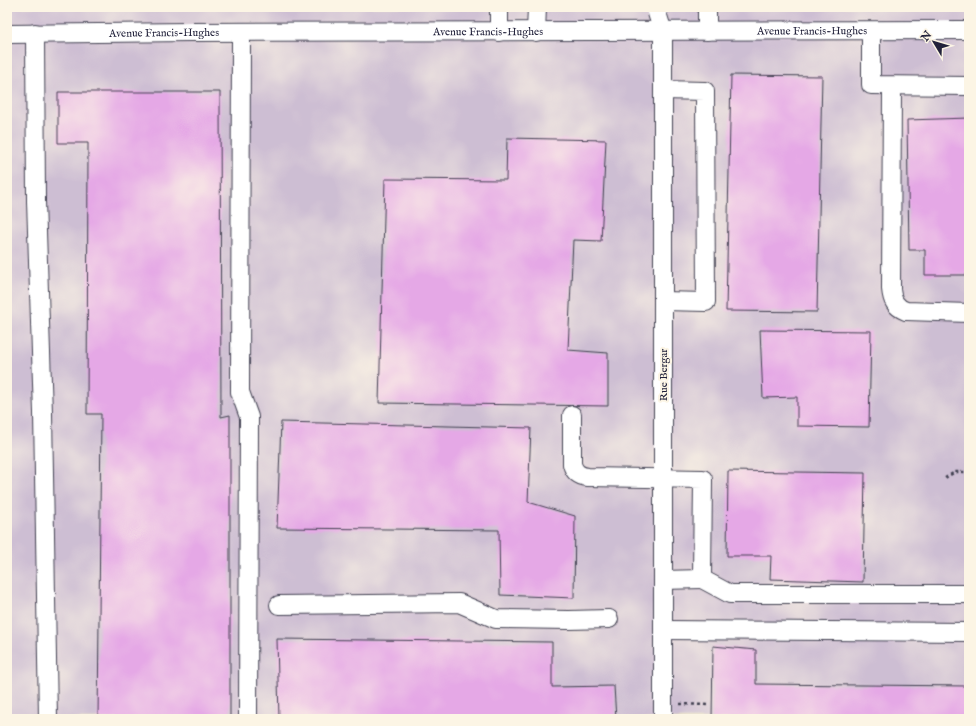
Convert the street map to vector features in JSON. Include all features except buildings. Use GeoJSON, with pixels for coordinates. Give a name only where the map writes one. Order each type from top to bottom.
{"type":"FeatureCollection","features":[{"type":"Feature","properties":{"kind":"street"},"geometry":{"type":"LineString","coordinates":[[499,7],[499,32]]}},
{"type":"Feature","properties":{"kind":"street"},"geometry":{"type":"LineString","coordinates":[[536,32],[537,7]]}},
{"type":"Feature","properties":{"kind":"street","name":"Rue Bergar"},"geometry":{"type":"LineString","coordinates":[[657,7],[657,13],[663,32],[663,719]]}},
{"type":"Feature","properties":{"kind":"street"},"geometry":{"type":"LineString","coordinates":[[707,7],[707,31]]}},
{"type":"Feature","properties":{"kind":"street","name":"Avenue Francis-Hughes"},"geometry":{"type":"LineString","coordinates":[[7,34],[190,32],[663,32],[969,30]]}},
{"type":"Feature","properties":{"kind":"street"},"geometry":{"type":"LineString","coordinates":[[871,31],[871,85],[969,86]]}},
{"type":"Feature","properties":{"kind":"street"},"geometry":{"type":"LineString","coordinates":[[35,33],[36,201],[43,413],[48,719]]}},
{"type":"Feature","properties":{"kind":"street"},"geometry":{"type":"LineString","coordinates":[[242,33],[240,392],[250,417],[248,719]]}},
{"type":"Feature","properties":{"kind":"street"},"geometry":{"type":"LineString","coordinates":[[892,86],[891,289],[893,300],[898,307],[906,311],[969,313]]}},
{"type":"Feature","properties":{"kind":"street"},"geometry":{"type":"LineString","coordinates":[[663,90],[705,91],[706,302],[663,301]]}},
{"type":"Feature","properties":{"kind":"street"},"geometry":{"type":"LineString","coordinates":[[572,415],[572,464],[575,471],[581,476],[703,479],[702,579]]}},
{"type":"Feature","properties":{"kind":"street"},"geometry":{"type":"LineString","coordinates":[[663,580],[702,579],[730,594],[969,594]]}},
{"type":"Feature","properties":{"kind":"street"},"geometry":{"type":"LineString","coordinates":[[279,605],[459,603],[496,619],[609,619]]}},
{"type":"Feature","properties":{"kind":"street"},"geometry":{"type":"LineString","coordinates":[[663,630],[969,632]]}},
{"type":"Feature","properties":{"kind":"path"},"geometry":{"type":"LineString","coordinates":[[945,478],[955,472],[969,472]]}},
{"type":"Feature","properties":{"kind":"path"},"geometry":{"type":"LineString","coordinates":[[680,704],[708,705]]}},
{"type":"Feature","properties":{"kind":"shaded area"},"geometry":{"type":"Polygon","coordinates":[[[7,7],[969,7],[969,719],[7,719],[7,7]]]}}]}
